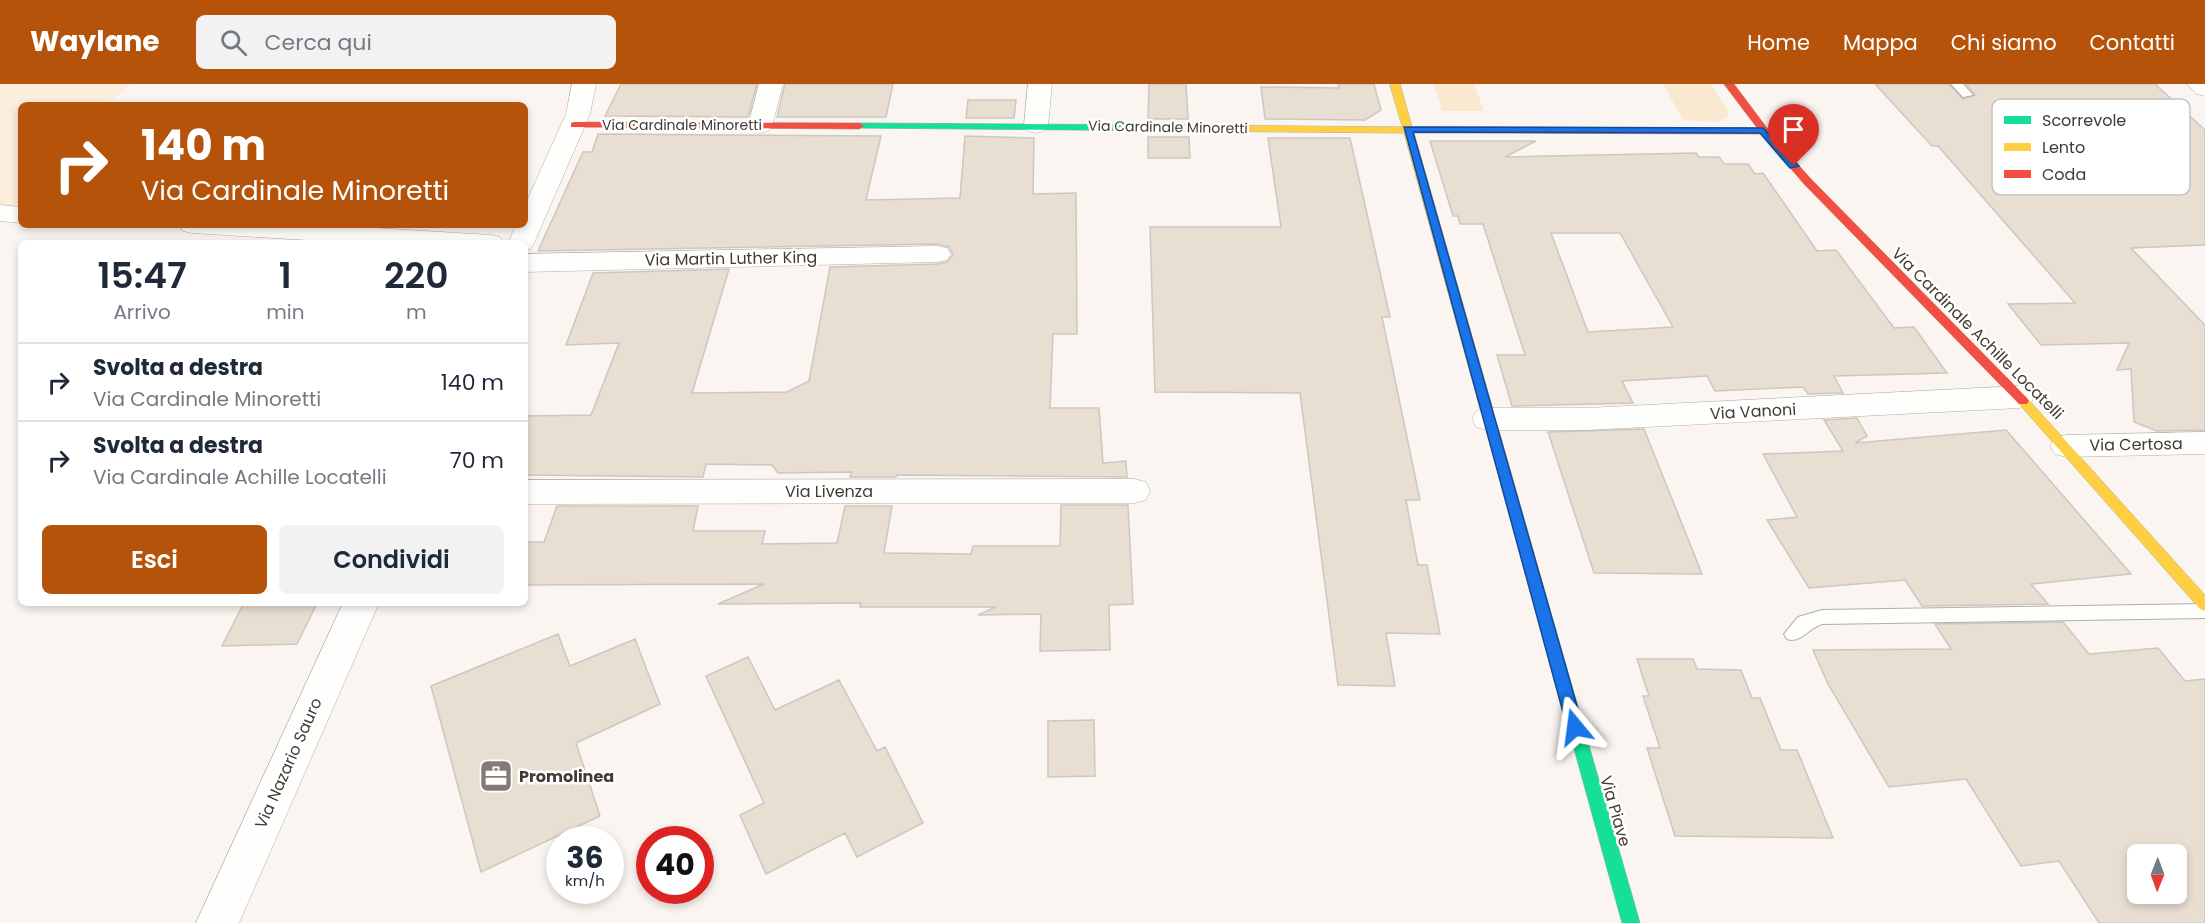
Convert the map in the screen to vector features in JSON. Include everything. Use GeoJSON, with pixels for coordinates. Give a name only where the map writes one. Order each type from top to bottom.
{"type":"FeatureCollection","features":[{"type":"Feature","properties":{"kind":"street"},"geometry":{"type":"LineString","coordinates":[[528,226],[574,125],[581,104],[584,84]]}},
{"type":"Feature","properties":{"kind":"street"},"geometry":{"type":"LineString","coordinates":[[760,126],[771,84]]}},
{"type":"Feature","properties":{"kind":"street"},"geometry":{"type":"LineString","coordinates":[[1036,126],[1040,84]]}},
{"type":"Feature","properties":{"kind":"street","name":"Via Piave"},"geometry":{"type":"LineString","coordinates":[[1395,84],[1487,419],[1631,923]]}},
{"type":"Feature","properties":{"kind":"street","name":"Via Cardinale Achille Locatelli"},"geometry":{"type":"LineString","coordinates":[[1729,84],[1763,130],[1842,218],[2066,446],[2205,605]]}},
{"type":"Feature","properties":{"kind":"street"},"geometry":{"type":"LineString","coordinates":[[2199,84],[2205,89]]}},
{"type":"Feature","properties":{"kind":"street","name":"Via Cardinale Minoretti"},"geometry":{"type":"LineString","coordinates":[[574,125],[1763,130]]}},
{"type":"Feature","properties":{"kind":"street"},"geometry":{"type":"LineString","coordinates":[[0,213],[18,215]]}},
{"type":"Feature","properties":{"kind":"street"},"geometry":{"type":"LineString","coordinates":[[242,228],[441,240]]}},
{"type":"Feature","properties":{"kind":"street","name":"Via Martin Luther King"},"geometry":{"type":"LineString","coordinates":[[528,263],[937,254]]}},
{"type":"Feature","properties":{"kind":"street","name":"Via Vanoni"},"geometry":{"type":"LineString","coordinates":[[1487,419],[1578,419],[2019,397]]}},
{"type":"Feature","properties":{"kind":"street","name":"Via Certosa"},"geometry":{"type":"LineString","coordinates":[[2066,446],[2205,443]]}},
{"type":"Feature","properties":{"kind":"street","name":"Via Livenza"},"geometry":{"type":"LineString","coordinates":[[528,492],[1134,491]]}},
{"type":"Feature","properties":{"kind":"street","name":"Via Nazario Sauro"},"geometry":{"type":"LineString","coordinates":[[217,923],[360,606]]}},
{"type":"Feature","properties":{"kind":"lane"},"geometry":{"type":"LineString","coordinates":[[1957,84],[1967,95]]}},
{"type":"Feature","properties":{"kind":"lane"},"geometry":{"type":"LineString","coordinates":[[1793,634],[1804,622],[1822,617],[2205,611]]}},
{"type":"Feature","properties":{"kind":"shaded area"},"geometry":{"type":"Polygon","coordinates":[[[0,84],[131,84],[110,102],[18,102],[18,202],[9,209],[0,209],[0,84]]]}},
{"type":"Feature","properties":{"kind":"shaded area"},"geometry":{"type":"Polygon","coordinates":[[[1434,84],[1474,84],[1484,111],[1442,111],[1434,84]]]}},
{"type":"Feature","properties":{"kind":"shaded area"},"geometry":{"type":"Polygon","coordinates":[[[1663,84],[1711,84],[1729,113],[1728,117],[1716,122],[1683,120],[1663,84]]]}},
{"type":"Feature","properties":{"kind":"building"},"geometry":{"type":"Polygon","coordinates":[[[621,84],[757,84],[748,117],[605,116],[621,84]]]}},
{"type":"Feature","properties":{"kind":"building"},"geometry":{"type":"Polygon","coordinates":[[[785,84],[893,84],[886,117],[777,117],[785,84]]]}},
{"type":"Feature","properties":{"kind":"building"},"geometry":{"type":"Polygon","coordinates":[[[1149,84],[1186,84],[1188,119],[1148,119],[1149,84]]]}},
{"type":"Feature","properties":{"kind":"building"},"geometry":{"type":"Polygon","coordinates":[[[1338,84],[1374,84],[1381,110],[1365,120],[1265,119],[1261,87],[1339,88],[1338,84]]]}},
{"type":"Feature","properties":{"kind":"building"},"geometry":{"type":"Polygon","coordinates":[[[1875,84],[1949,84],[1963,99],[1975,95],[1966,84],[2155,84],[2171,99],[1992,99],[1992,195],[2190,195],[2190,116],[2205,130],[2205,245],[2131,248],[2205,325],[2205,430],[2157,431],[2134,422],[2131,369],[2117,370],[2129,343],[2041,345],[2008,304],[2075,303],[1938,146],[1932,146],[1875,84]]]}},
{"type":"Feature","properties":{"kind":"building"},"geometry":{"type":"Polygon","coordinates":[[[968,100],[1016,100],[1014,118],[966,118],[968,100]]]}},
{"type":"Feature","properties":{"kind":"building"},"geometry":{"type":"Polygon","coordinates":[[[598,134],[881,136],[866,200],[960,198],[965,136],[1034,138],[1033,194],[1076,193],[1077,334],[1053,334],[1050,408],[1099,408],[1103,463],[1126,461],[1127,477],[897,475],[896,477],[850,477],[852,472],[778,473],[772,465],[706,464],[703,477],[528,475],[528,416],[591,415],[619,343],[566,345],[593,273],[729,269],[692,393],[787,392],[809,381],[830,267],[937,264],[947,262],[953,255],[949,247],[937,244],[538,251],[583,152],[592,152],[598,134]]]}},
{"type":"Feature","properties":{"kind":"building"},"geometry":{"type":"Polygon","coordinates":[[[1148,137],[1189,137],[1190,158],[1148,158],[1148,137]]]}},
{"type":"Feature","properties":{"kind":"building"},"geometry":{"type":"Polygon","coordinates":[[[1268,138],[1350,138],[1390,317],[1382,317],[1420,500],[1406,500],[1418,565],[1427,565],[1440,634],[1386,633],[1395,686],[1338,685],[1300,393],[1155,392],[1150,227],[1281,227],[1268,138]]]}},
{"type":"Feature","properties":{"kind":"building"},"geometry":{"type":"Polygon","coordinates":[[[1430,141],[1536,141],[1505,157],[1696,153],[1699,157],[1719,157],[1724,164],[1748,164],[1755,174],[1763,173],[1817,251],[1836,250],[1894,328],[1914,327],[1947,373],[1834,376],[1843,393],[1808,394],[1803,387],[1715,391],[1707,376],[1622,381],[1633,403],[1512,406],[1497,355],[1525,355],[1483,224],[1460,224],[1458,216],[1453,216],[1430,141]],[[1551,233],[1588,332],[1673,327],[1620,233],[1551,233]]]}},
{"type":"Feature","properties":{"kind":"building"},"geometry":{"type":"Polygon","coordinates":[[[1857,418],[1867,436],[1855,443],[2006,430],[2131,574],[2031,584],[2048,604],[1922,606],[1905,580],[1809,588],[1767,520],[1797,517],[1763,454],[1843,451],[1824,420],[1857,418]]]}},
{"type":"Feature","properties":{"kind":"building"},"geometry":{"type":"Polygon","coordinates":[[[1644,429],[1702,574],[1594,573],[1548,432],[1644,429]]]}},
{"type":"Feature","properties":{"kind":"building"},"geometry":{"type":"Polygon","coordinates":[[[1061,505],[1128,505],[1133,604],[1109,605],[1110,650],[1040,651],[1041,614],[978,615],[996,607],[860,607],[861,603],[718,604],[764,584],[528,585],[528,542],[544,542],[557,506],[698,506],[693,531],[765,531],[762,544],[837,543],[845,506],[892,506],[884,553],[971,554],[973,546],[1060,546],[1061,505]]]}},
{"type":"Feature","properties":{"kind":"building"},"geometry":{"type":"Polygon","coordinates":[[[242,606],[316,606],[297,644],[222,646],[242,606]]]}},
{"type":"Feature","properties":{"kind":"building"},"geometry":{"type":"Polygon","coordinates":[[[2063,622],[2089,654],[2158,648],[2185,681],[2205,679],[2205,923],[2099,923],[2059,861],[2021,866],[1966,779],[1889,787],[1828,684],[1813,650],[1951,649],[1935,624],[2063,622]]]}},
{"type":"Feature","properties":{"kind":"building"},"geometry":{"type":"Polygon","coordinates":[[[558,634],[570,666],[635,639],[660,704],[576,743],[600,816],[579,826],[546,826],[546,841],[481,872],[431,686],[558,634]]]}},
{"type":"Feature","properties":{"kind":"building"},"geometry":{"type":"Polygon","coordinates":[[[748,657],[775,710],[839,680],[877,751],[885,747],[923,823],[857,857],[845,833],[766,874],[740,815],[764,803],[706,676],[748,657]]]}},
{"type":"Feature","properties":{"kind":"building"},"geometry":{"type":"Polygon","coordinates":[[[1637,659],[1693,659],[1697,669],[1741,670],[1752,698],[1760,698],[1781,750],[1797,750],[1833,838],[1675,836],[1647,748],[1660,748],[1643,696],[1649,696],[1637,659]]]}},
{"type":"Feature","properties":{"kind":"building"},"geometry":{"type":"Polygon","coordinates":[[[1094,720],[1095,776],[1048,777],[1048,721],[1094,720]]]}},
{"type":"Feature","properties":{"kind":"traffic: fast"},"geometry":{"type":"LineString","coordinates":[[859,126],[1181,128]]}},
{"type":"Feature","properties":{"kind":"traffic: fast"},"geometry":{"type":"LineString","coordinates":[[1534,578],[1631,923]]}},
{"type":"Feature","properties":{"kind":"traffic: slow"},"geometry":{"type":"LineString","coordinates":[[1395,84],[1534,578]]}},
{"type":"Feature","properties":{"kind":"traffic: slow"},"geometry":{"type":"LineString","coordinates":[[1181,128],[1467,130]]}},
{"type":"Feature","properties":{"kind":"traffic: slow"},"geometry":{"type":"LineString","coordinates":[[2023,401],[2205,605]]}},
{"type":"Feature","properties":{"kind":"traffic: jam"},"geometry":{"type":"LineString","coordinates":[[1729,84],[1772,142],[1808,182],[2023,401]]}},
{"type":"Feature","properties":{"kind":"traffic: jam"},"geometry":{"type":"LineString","coordinates":[[574,125],[859,126]]}},
{"type":"Feature","properties":{"kind":"traffic: jam"},"geometry":{"type":"LineString","coordinates":[[1467,130],[1763,131]]}},
{"type":"Feature","properties":{"kind":"place","name":"Promolinea"},"geometry":{"type":"Point","coordinates":[496,776]}},
{"type":"Feature","properties":{"kind":"route"},"geometry":{"type":"LineString","coordinates":[[1575,727],[1493,441],[1408,129],[1763,130],[1794,166]]}}]}
